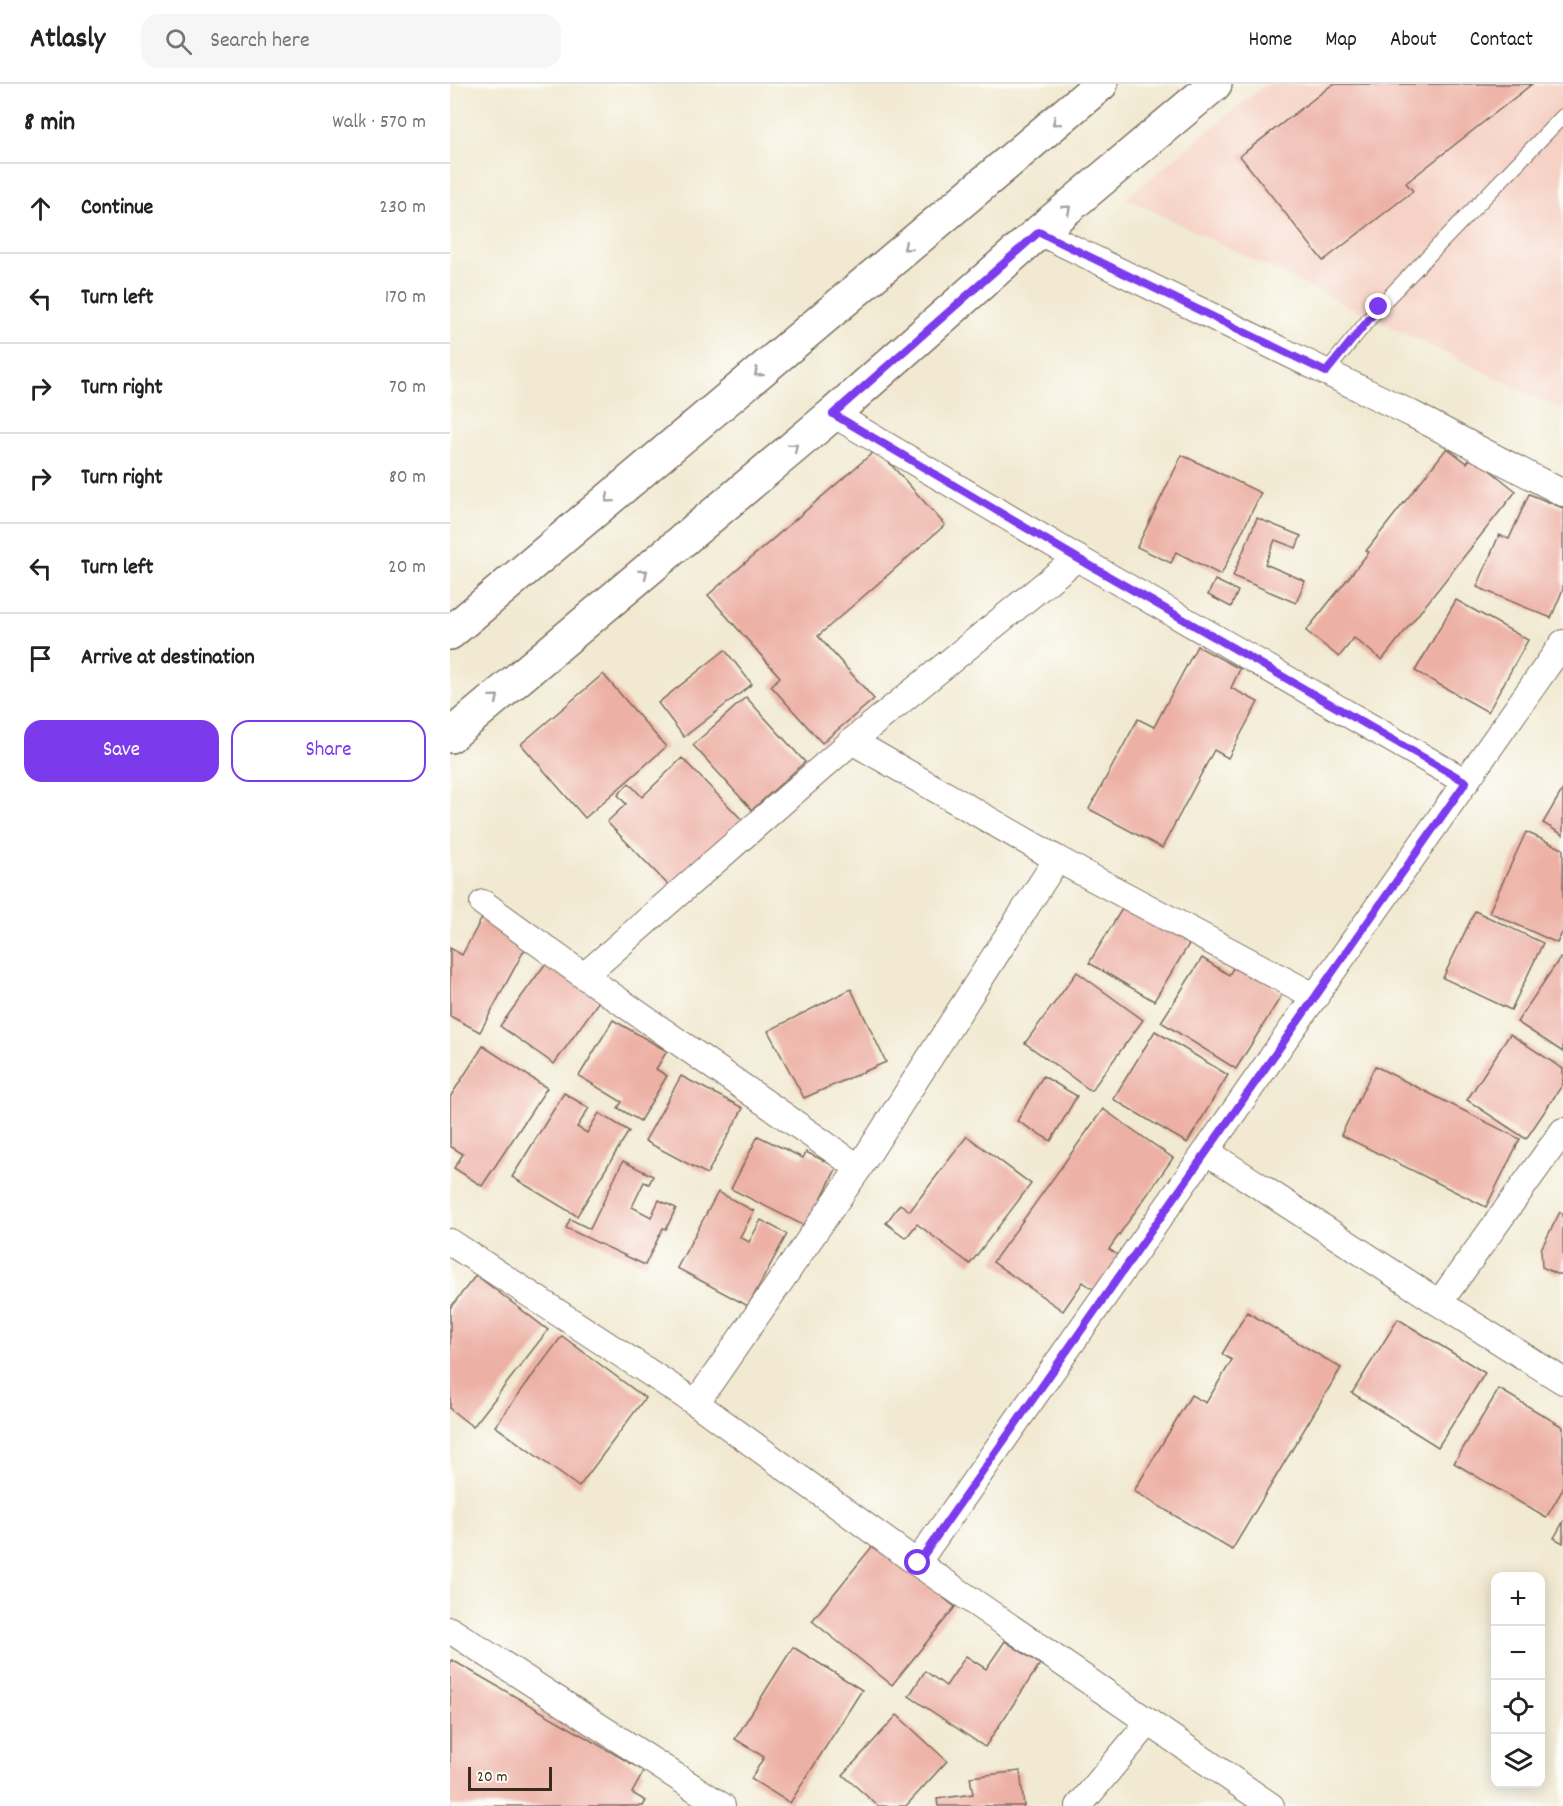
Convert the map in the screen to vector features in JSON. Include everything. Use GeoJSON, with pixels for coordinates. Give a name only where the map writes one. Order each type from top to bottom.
{"type":"FeatureCollection","features":[{"type":"Feature","properties":{"kind":"street"},"geometry":{"type":"LineString","coordinates":[[450,633],[1101,84]]}},
{"type":"Feature","properties":{"kind":"street"},"geometry":{"type":"LineString","coordinates":[[450,736],[833,414],[1039,232],[1215,84]]}},
{"type":"Feature","properties":{"kind":"street"},"geometry":{"type":"LineString","coordinates":[[1039,232],[1412,414],[1563,493]]}},
{"type":"Feature","properties":{"kind":"street"},"geometry":{"type":"LineString","coordinates":[[833,414],[1077,558],[1466,782]]}},
{"type":"Feature","properties":{"kind":"street"},"geometry":{"type":"LineString","coordinates":[[584,976],[852,741],[1077,558]]}},
{"type":"Feature","properties":{"kind":"street"},"geometry":{"type":"LineString","coordinates":[[918,1563],[1563,644]]}},
{"type":"Feature","properties":{"kind":"street"},"geometry":{"type":"LineString","coordinates":[[852,741],[1058,859],[1316,997]]}},
{"type":"Feature","properties":{"kind":"street"},"geometry":{"type":"LineString","coordinates":[[696,1403],[859,1168],[1058,859]]}},
{"type":"Feature","properties":{"kind":"street"},"geometry":{"type":"LineString","coordinates":[[483,903],[859,1168]]}},
{"type":"Feature","properties":{"kind":"street"},"geometry":{"type":"LineString","coordinates":[[1439,1303],[1563,1131]]}},
{"type":"Feature","properties":{"kind":"street"},"geometry":{"type":"LineString","coordinates":[[1207,1152],[1563,1381]]}},
{"type":"Feature","properties":{"kind":"street"},"geometry":{"type":"LineString","coordinates":[[450,1242],[696,1403],[918,1563],[1271,1806]]}},
{"type":"Feature","properties":{"kind":"street"},"geometry":{"type":"LineString","coordinates":[[450,1630],[722,1806]]}},
{"type":"Feature","properties":{"kind":"street"},"geometry":{"type":"LineString","coordinates":[[1079,1806],[1149,1722]]}},
{"type":"Feature","properties":{"kind":"lane"},"geometry":{"type":"LineString","coordinates":[[1326,372],[1379,307],[1563,116]]}},
{"type":"Feature","properties":{"kind":"shaded area"},"geometry":{"type":"Polygon","coordinates":[[[1266,84],[1563,84],[1563,410],[1126,198],[1266,84]]]}},
{"type":"Feature","properties":{"kind":"building"},"geometry":{"type":"Polygon","coordinates":[[[1333,84],[1532,84],[1406,183],[1413,191],[1323,261],[1240,156],[1333,84]]]}},
{"type":"Feature","properties":{"kind":"building"},"geometry":{"type":"Polygon","coordinates":[[[1447,448],[1467,463],[1472,456],[1516,491],[1382,660],[1354,638],[1339,657],[1306,631],[1447,448]]]}},
{"type":"Feature","properties":{"kind":"building"},"geometry":{"type":"Polygon","coordinates":[[[877,449],[945,525],[818,636],[874,699],[822,743],[771,686],[780,677],[708,595],[877,449]]]}},
{"type":"Feature","properties":{"kind":"building"},"geometry":{"type":"Polygon","coordinates":[[[1182,455],[1261,493],[1221,575],[1176,552],[1171,563],[1137,547],[1182,455]]]}},
{"type":"Feature","properties":{"kind":"building"},"geometry":{"type":"Polygon","coordinates":[[[1529,494],[1563,508],[1563,589],[1551,618],[1477,587],[1499,535],[1509,539],[1529,494]]]}},
{"type":"Feature","properties":{"kind":"building"},"geometry":{"type":"Polygon","coordinates":[[[1257,518],[1301,536],[1296,548],[1275,540],[1265,564],[1305,581],[1296,603],[1233,576],[1257,518]]]}},
{"type":"Feature","properties":{"kind":"building"},"geometry":{"type":"Polygon","coordinates":[[[1215,580],[1238,591],[1231,607],[1208,595],[1215,580]]]}},
{"type":"Feature","properties":{"kind":"building"},"geometry":{"type":"Polygon","coordinates":[[[1456,600],[1528,640],[1488,712],[1415,671],[1456,600]]]}},
{"type":"Feature","properties":{"kind":"building"},"geometry":{"type":"Polygon","coordinates":[[[1197,646],[1240,669],[1231,688],[1258,702],[1228,758],[1214,750],[1162,848],[1089,809],[1138,719],[1154,727],[1197,646]]]}},
{"type":"Feature","properties":{"kind":"building"},"geometry":{"type":"Polygon","coordinates":[[[725,650],[752,684],[684,737],[658,703],[725,650]]]}},
{"type":"Feature","properties":{"kind":"building"},"geometry":{"type":"Polygon","coordinates":[[[603,674],[666,747],[585,818],[521,744],[603,674]]]}},
{"type":"Feature","properties":{"kind":"building"},"geometry":{"type":"Polygon","coordinates":[[[746,697],[805,762],[752,810],[693,745],[746,697]]]}},
{"type":"Feature","properties":{"kind":"building"},"geometry":{"type":"Polygon","coordinates":[[[682,758],[746,824],[675,892],[607,822],[626,804],[618,795],[629,783],[642,797],[682,758]]]}},
{"type":"Feature","properties":{"kind":"building"},"geometry":{"type":"Polygon","coordinates":[[[1563,789],[1563,835],[1543,823],[1563,789]]]}},
{"type":"Feature","properties":{"kind":"building"},"geometry":{"type":"Polygon","coordinates":[[[1526,832],[1563,849],[1563,931],[1557,943],[1489,912],[1526,832]]]}},
{"type":"Feature","properties":{"kind":"building"},"geometry":{"type":"Polygon","coordinates":[[[1128,899],[1194,936],[1154,1001],[1089,963],[1128,899]]]}},
{"type":"Feature","properties":{"kind":"building"},"geometry":{"type":"Polygon","coordinates":[[[1475,911],[1543,943],[1511,1010],[1443,978],[1475,911]]]}},
{"type":"Feature","properties":{"kind":"building"},"geometry":{"type":"Polygon","coordinates":[[[482,918],[528,943],[480,1032],[450,1016],[450,948],[462,955],[482,918]]]}},
{"type":"Feature","properties":{"kind":"building"},"geometry":{"type":"Polygon","coordinates":[[[1202,958],[1229,975],[1236,963],[1283,993],[1236,1069],[1161,1022],[1202,958]]]}},
{"type":"Feature","properties":{"kind":"building"},"geometry":{"type":"Polygon","coordinates":[[[1560,958],[1563,961],[1563,1052],[1517,1022],[1560,958]]]}},
{"type":"Feature","properties":{"kind":"building"},"geometry":{"type":"Polygon","coordinates":[[[546,963],[599,1001],[554,1064],[500,1026],[546,963]]]}},
{"type":"Feature","properties":{"kind":"building"},"geometry":{"type":"Polygon","coordinates":[[[1077,972],[1143,1020],[1091,1091],[1025,1043],[1077,972]]]}},
{"type":"Feature","properties":{"kind":"building"},"geometry":{"type":"Polygon","coordinates":[[[851,989],[886,1062],[804,1098],[768,1031],[851,989]]]}},
{"type":"Feature","properties":{"kind":"building"},"geometry":{"type":"Polygon","coordinates":[[[613,1020],[667,1051],[656,1069],[667,1076],[640,1121],[618,1108],[622,1102],[579,1076],[613,1020]]]}},
{"type":"Feature","properties":{"kind":"building"},"geometry":{"type":"Polygon","coordinates":[[[1155,1031],[1228,1075],[1187,1143],[1113,1099],[1155,1031]]]}},
{"type":"Feature","properties":{"kind":"building"},"geometry":{"type":"Polygon","coordinates":[[[1510,1034],[1563,1069],[1563,1084],[1526,1139],[1467,1100],[1510,1034]]]}},
{"type":"Feature","properties":{"kind":"building"},"geometry":{"type":"Polygon","coordinates":[[[483,1046],[547,1088],[482,1186],[454,1168],[463,1154],[450,1146],[450,1097],[483,1046]]]}},
{"type":"Feature","properties":{"kind":"building"},"geometry":{"type":"Polygon","coordinates":[[[1375,1066],[1520,1139],[1486,1207],[1341,1135],[1375,1066]]]}},
{"type":"Feature","properties":{"kind":"building"},"geometry":{"type":"Polygon","coordinates":[[[681,1076],[743,1108],[707,1174],[645,1141],[681,1076]]]}},
{"type":"Feature","properties":{"kind":"building"},"geometry":{"type":"Polygon","coordinates":[[[1043,1076],[1077,1096],[1051,1141],[1017,1121],[1043,1076]]]}},
{"type":"Feature","properties":{"kind":"building"},"geometry":{"type":"Polygon","coordinates":[[[564,1093],[589,1108],[577,1127],[587,1133],[599,1113],[629,1131],[577,1216],[512,1177],[564,1093]]]}},
{"type":"Feature","properties":{"kind":"building"},"geometry":{"type":"Polygon","coordinates":[[[1103,1109],[1173,1158],[1109,1249],[1125,1260],[1100,1294],[1083,1282],[1063,1311],[993,1262],[1103,1109]]]}},
{"type":"Feature","properties":{"kind":"building"},"geometry":{"type":"Polygon","coordinates":[[[758,1136],[803,1158],[806,1152],[837,1167],[807,1227],[731,1189],[758,1136]]]}},
{"type":"Feature","properties":{"kind":"building"},"geometry":{"type":"Polygon","coordinates":[[[967,1136],[1031,1184],[970,1264],[917,1224],[906,1238],[886,1223],[900,1204],[910,1211],[967,1136]]]}},
{"type":"Feature","properties":{"kind":"building"},"geometry":{"type":"Polygon","coordinates":[[[623,1161],[653,1176],[649,1184],[644,1182],[632,1207],[651,1217],[659,1200],[676,1208],[666,1229],[663,1228],[645,1265],[566,1228],[570,1219],[590,1229],[623,1161]]]}},
{"type":"Feature","properties":{"kind":"building"},"geometry":{"type":"Polygon","coordinates":[[[718,1192],[754,1211],[740,1237],[749,1242],[761,1220],[787,1234],[748,1306],[677,1268],[718,1192]]]}},
{"type":"Feature","properties":{"kind":"building"},"geometry":{"type":"Polygon","coordinates":[[[1560,1212],[1563,1214],[1563,1274],[1556,1274],[1542,1267],[1541,1249],[1560,1212]]]}},
{"type":"Feature","properties":{"kind":"building"},"geometry":{"type":"Polygon","coordinates":[[[476,1275],[548,1330],[473,1427],[450,1409],[450,1308],[476,1275]]]}},
{"type":"Feature","properties":{"kind":"building"},"geometry":{"type":"Polygon","coordinates":[[[1247,1312],[1341,1368],[1232,1550],[1134,1491],[1191,1395],[1206,1403],[1232,1360],[1222,1354],[1247,1312]]]}},
{"type":"Feature","properties":{"kind":"building"},"geometry":{"type":"Polygon","coordinates":[[[1398,1319],[1485,1373],[1438,1447],[1352,1393],[1398,1319]]]}},
{"type":"Feature","properties":{"kind":"building"},"geometry":{"type":"Polygon","coordinates":[[[562,1336],[645,1398],[579,1487],[495,1426],[562,1336]]]}},
{"type":"Feature","properties":{"kind":"building"},"geometry":{"type":"Polygon","coordinates":[[[1499,1389],[1563,1427],[1563,1489],[1546,1518],[1454,1463],[1499,1389]]]}},
{"type":"Feature","properties":{"kind":"building"},"geometry":{"type":"Polygon","coordinates":[[[1563,1522],[1563,1543],[1554,1538],[1563,1522]]]}},
{"type":"Feature","properties":{"kind":"building"},"geometry":{"type":"Polygon","coordinates":[[[875,1543],[955,1607],[892,1685],[812,1621],[875,1543]]]}},
{"type":"Feature","properties":{"kind":"building"},"geometry":{"type":"Polygon","coordinates":[[[1005,1641],[1040,1664],[985,1747],[909,1696],[925,1671],[946,1686],[966,1656],[986,1669],[1005,1641]]]}},
{"type":"Feature","properties":{"kind":"building"},"geometry":{"type":"Polygon","coordinates":[[[793,1647],[862,1690],[790,1803],[751,1779],[764,1757],[735,1739],[793,1647]]]}},
{"type":"Feature","properties":{"kind":"building"},"geometry":{"type":"Polygon","coordinates":[[[452,1660],[644,1771],[632,1793],[646,1801],[643,1806],[450,1806],[450,1664],[452,1660]]]}},
{"type":"Feature","properties":{"kind":"building"},"geometry":{"type":"Polygon","coordinates":[[[897,1715],[947,1761],[906,1806],[878,1806],[843,1775],[897,1715]]]}},
{"type":"Feature","properties":{"kind":"building"},"geometry":{"type":"Polygon","coordinates":[[[1020,1771],[1024,1806],[938,1806],[937,1799],[973,1794],[970,1777],[1020,1771]]]}},
{"type":"Feature","properties":{"kind":"route"},"geometry":{"type":"LineString","coordinates":[[918,1563],[1466,782],[1077,558],[833,414],[1039,232],[1326,372],[1379,307]]}}]}
